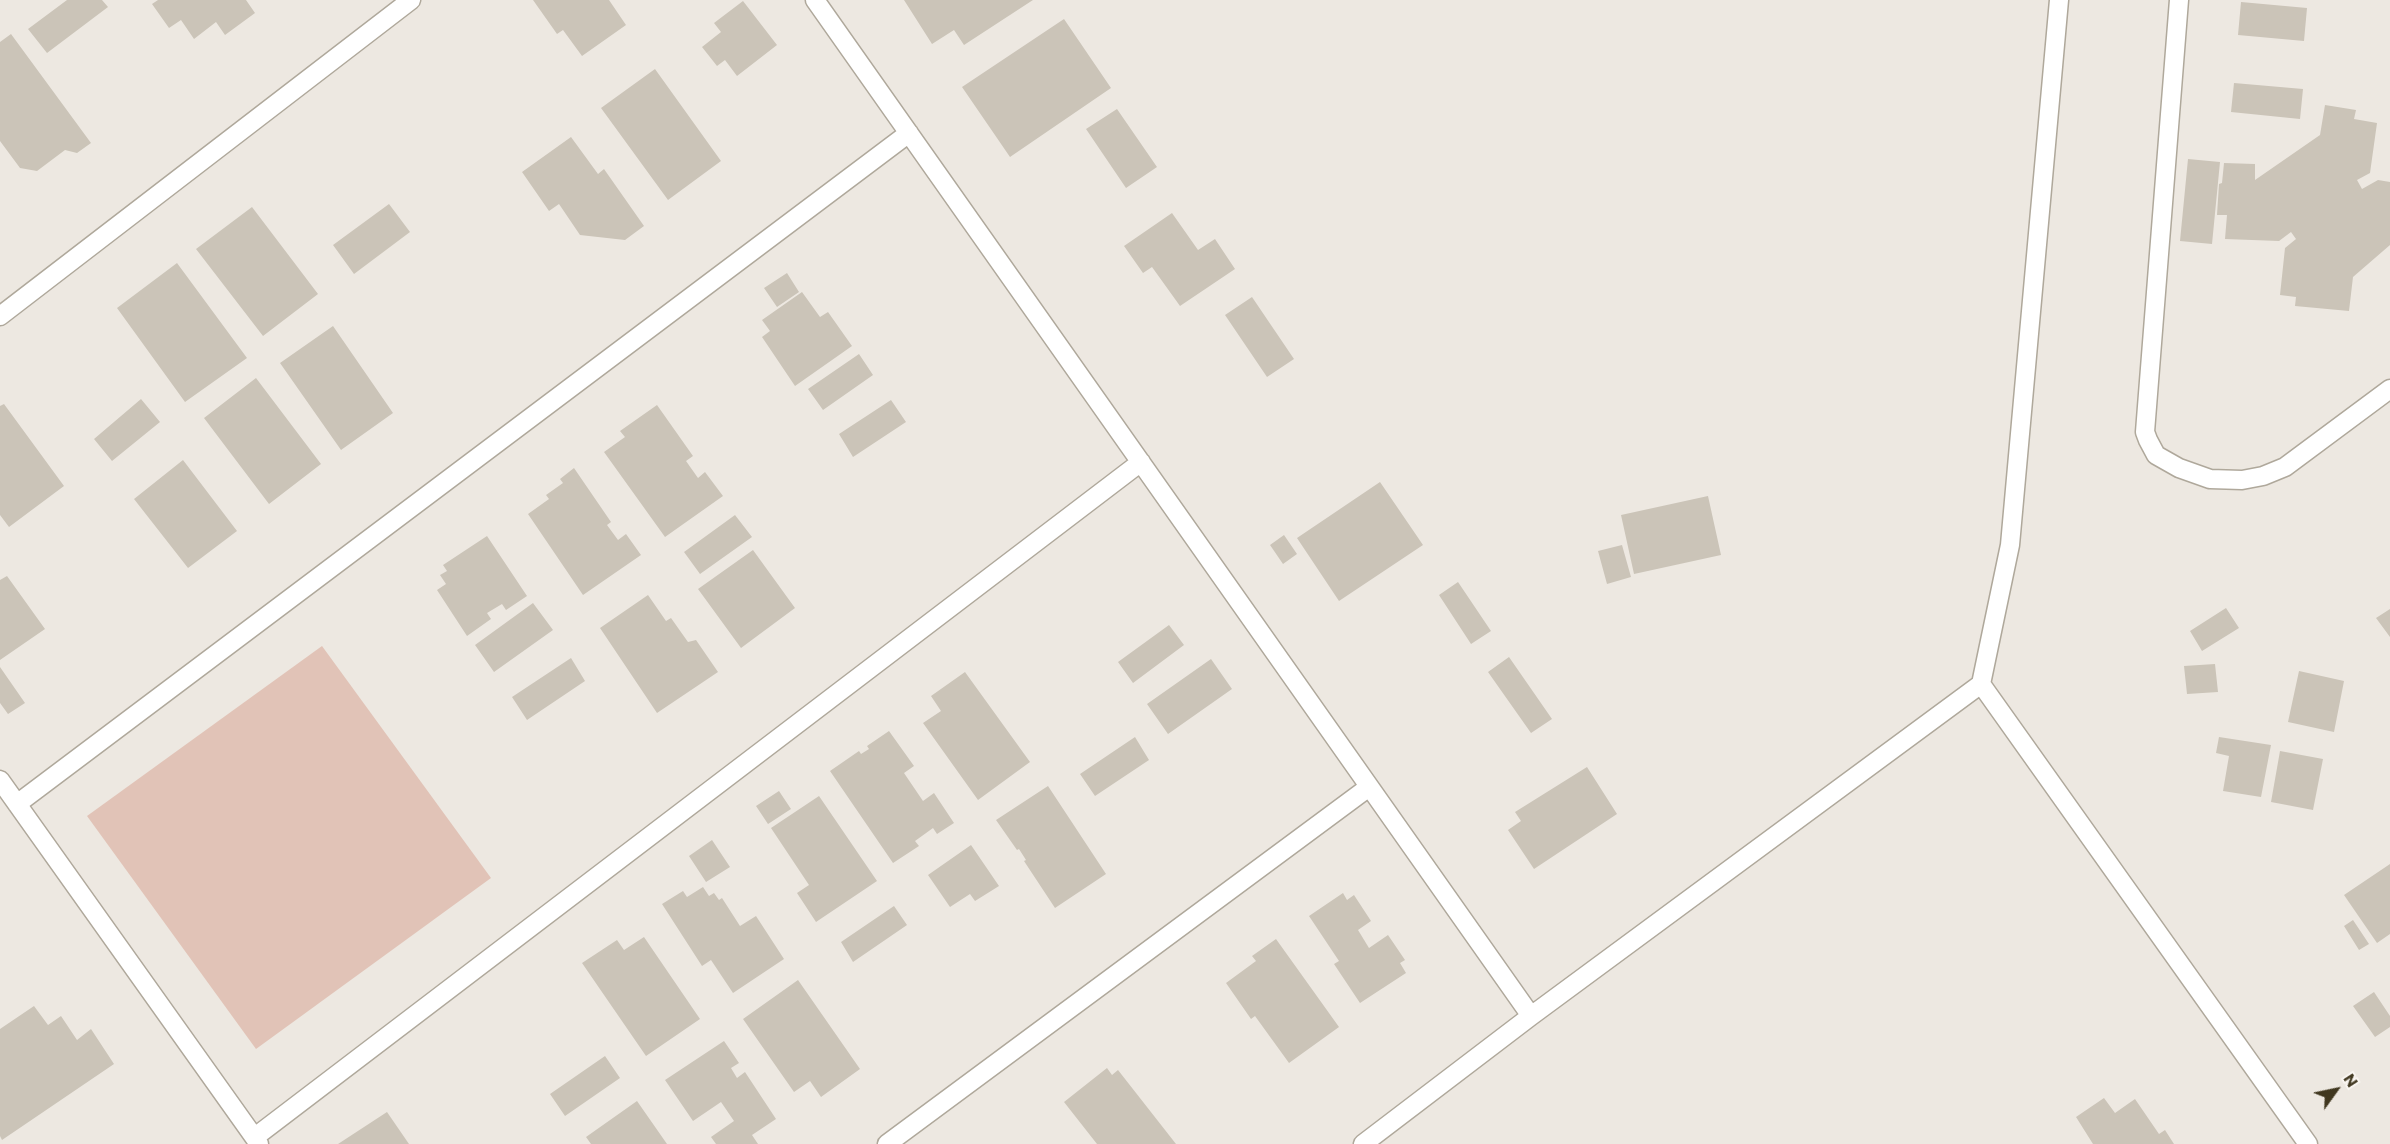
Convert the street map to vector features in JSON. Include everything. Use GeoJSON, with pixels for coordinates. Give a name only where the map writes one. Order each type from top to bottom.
{"type":"FeatureCollection","features":[{"type":"Feature","properties":{"kind":"street"},"geometry":{"type":"LineString","coordinates":[[0,316],[411,0]]}},
{"type":"Feature","properties":{"kind":"street"},"geometry":{"type":"LineString","coordinates":[[816,0],[1531,1016]]}},
{"type":"Feature","properties":{"kind":"street"},"geometry":{"type":"LineString","coordinates":[[1364,1144],[1531,1016],[1981,684],[2010,544],[2060,0]]}},
{"type":"Feature","properties":{"kind":"street"},"geometry":{"type":"LineString","coordinates":[[2179,0],[2145,432],[2156,455],[2179,468],[2210,479],[2242,480],[2264,476],[2285,467],[2390,389]]}},
{"type":"Feature","properties":{"kind":"street"},"geometry":{"type":"LineString","coordinates":[[17,804],[909,133]]}},
{"type":"Feature","properties":{"kind":"street"},"geometry":{"type":"LineString","coordinates":[[0,780],[257,1140],[1141,462]]}},
{"type":"Feature","properties":{"kind":"street"},"geometry":{"type":"LineString","coordinates":[[1981,684],[2308,1144]]}},
{"type":"Feature","properties":{"kind":"street"},"geometry":{"type":"LineString","coordinates":[[887,1144],[1369,787]]}},
{"type":"Feature","properties":{"kind":"shaded area"},"geometry":{"type":"Polygon","coordinates":[[[322,646],[491,878],[256,1049],[87,816],[322,646]]]}},
{"type":"Feature","properties":{"kind":"building"},"geometry":{"type":"Polygon","coordinates":[[[67,0],[102,0],[108,7],[47,53],[28,29],[67,0]]]}},
{"type":"Feature","properties":{"kind":"building"},"geometry":{"type":"Polygon","coordinates":[[[158,0],[246,0],[255,13],[225,35],[216,22],[194,39],[181,20],[169,28],[152,4],[158,0]]]}},
{"type":"Feature","properties":{"kind":"building"},"geometry":{"type":"Polygon","coordinates":[[[533,0],[609,0],[626,25],[582,56],[563,30],[557,34],[533,0]]]}},
{"type":"Feature","properties":{"kind":"building"},"geometry":{"type":"Polygon","coordinates":[[[904,0],[1033,0],[964,45],[954,30],[932,44],[904,0]]]}},
{"type":"Feature","properties":{"kind":"building"},"geometry":{"type":"Polygon","coordinates":[[[743,1],[777,45],[737,76],[725,60],[717,66],[702,47],[721,32],[714,23],[743,1]]]}},
{"type":"Feature","properties":{"kind":"building"},"geometry":{"type":"Polygon","coordinates":[[[2241,2],[2307,8],[2304,41],[2238,35],[2241,2]]]}},
{"type":"Feature","properties":{"kind":"building"},"geometry":{"type":"Polygon","coordinates":[[[1064,19],[1111,88],[1010,157],[962,87],[1064,19]]]}},
{"type":"Feature","properties":{"kind":"building"},"geometry":{"type":"Polygon","coordinates":[[[11,34],[91,143],[77,153],[65,150],[37,171],[20,168],[0,141],[0,42],[11,34]]]}},
{"type":"Feature","properties":{"kind":"building"},"geometry":{"type":"Polygon","coordinates":[[[655,69],[721,161],[668,200],[601,108],[655,69]]]}},
{"type":"Feature","properties":{"kind":"building"},"geometry":{"type":"Polygon","coordinates":[[[2234,83],[2303,89],[2300,119],[2231,112],[2234,83]]]}},
{"type":"Feature","properties":{"kind":"building"},"geometry":{"type":"Polygon","coordinates":[[[2325,105],[2356,110],[2354,119],[2377,123],[2370,173],[2357,180],[2362,189],[2378,180],[2390,182],[2390,245],[2353,277],[2349,311],[2295,306],[2296,297],[2280,295],[2285,248],[2296,239],[2291,232],[2279,241],[2225,239],[2227,215],[2217,215],[2219,184],[2222,183],[2224,163],[2255,164],[2255,180],[2320,135],[2325,105]]]}},
{"type":"Feature","properties":{"kind":"building"},"geometry":{"type":"Polygon","coordinates":[[[1117,109],[1157,167],[1126,188],[1086,129],[1117,109]]]}},
{"type":"Feature","properties":{"kind":"building"},"geometry":{"type":"Polygon","coordinates":[[[571,137],[598,174],[604,169],[644,226],[625,240],[580,235],[559,204],[549,211],[522,172],[571,137]]]}},
{"type":"Feature","properties":{"kind":"building"},"geometry":{"type":"Polygon","coordinates":[[[2188,159],[2220,162],[2212,244],[2180,241],[2188,159]]]}},
{"type":"Feature","properties":{"kind":"building"},"geometry":{"type":"Polygon","coordinates":[[[389,204],[410,232],[354,274],[333,245],[389,204]]]}},
{"type":"Feature","properties":{"kind":"building"},"geometry":{"type":"Polygon","coordinates":[[[252,207],[318,294],[263,336],[196,249],[252,207]]]}},
{"type":"Feature","properties":{"kind":"building"},"geometry":{"type":"Polygon","coordinates":[[[1172,213],[1198,250],[1215,239],[1235,269],[1180,306],[1152,267],[1143,273],[1124,246],[1172,213]]]}},
{"type":"Feature","properties":{"kind":"building"},"geometry":{"type":"Polygon","coordinates":[[[177,263],[247,358],[185,402],[117,308],[177,263]]]}},
{"type":"Feature","properties":{"kind":"building"},"geometry":{"type":"Polygon","coordinates":[[[787,273],[799,292],[777,307],[764,288],[787,273]]]}},
{"type":"Feature","properties":{"kind":"building"},"geometry":{"type":"Polygon","coordinates":[[[802,292],[820,317],[828,312],[852,346],[795,386],[762,337],[770,331],[762,320],[802,292]]]}},
{"type":"Feature","properties":{"kind":"building"},"geometry":{"type":"Polygon","coordinates":[[[1252,297],[1294,359],[1267,377],[1225,315],[1252,297]]]}},
{"type":"Feature","properties":{"kind":"building"},"geometry":{"type":"Polygon","coordinates":[[[333,326],[393,413],[341,450],[280,363],[333,326]]]}},
{"type":"Feature","properties":{"kind":"building"},"geometry":{"type":"Polygon","coordinates":[[[859,354],[873,375],[823,410],[808,389],[859,354]]]}},
{"type":"Feature","properties":{"kind":"building"},"geometry":{"type":"Polygon","coordinates":[[[256,378],[321,464],[269,504],[204,418],[256,378]]]}},
{"type":"Feature","properties":{"kind":"building"},"geometry":{"type":"Polygon","coordinates":[[[141,399],[160,422],[112,461],[94,439],[141,399]]]}},
{"type":"Feature","properties":{"kind":"building"},"geometry":{"type":"Polygon","coordinates":[[[891,400],[906,422],[853,457],[839,434],[891,400]]]}},
{"type":"Feature","properties":{"kind":"building"},"geometry":{"type":"Polygon","coordinates":[[[4,404],[64,486],[9,527],[0,515],[0,406],[4,404]]]}},
{"type":"Feature","properties":{"kind":"building"},"geometry":{"type":"Polygon","coordinates":[[[657,405],[693,456],[686,461],[698,478],[705,472],[723,496],[665,537],[604,452],[625,437],[620,431],[657,405]]]}},
{"type":"Feature","properties":{"kind":"building"},"geometry":{"type":"Polygon","coordinates":[[[183,460],[237,531],[188,568],[134,499],[183,460]]]}},
{"type":"Feature","properties":{"kind":"building"},"geometry":{"type":"Polygon","coordinates":[[[574,468],[611,522],[607,525],[618,540],[626,534],[641,555],[583,595],[528,514],[549,499],[546,495],[563,483],[560,479],[574,468]]]}},
{"type":"Feature","properties":{"kind":"building"},"geometry":{"type":"Polygon","coordinates":[[[1380,482],[1423,545],[1339,601],[1297,538],[1380,482]]]}},
{"type":"Feature","properties":{"kind":"building"},"geometry":{"type":"Polygon","coordinates":[[[1708,496],[1721,555],[1634,574],[1621,515],[1708,496]]]}},
{"type":"Feature","properties":{"kind":"building"},"geometry":{"type":"Polygon","coordinates":[[[735,515],[752,537],[700,574],[684,552],[735,515]]]}},
{"type":"Feature","properties":{"kind":"building"},"geometry":{"type":"Polygon","coordinates":[[[1284,535],[1297,554],[1283,564],[1270,545],[1284,535]]]}},
{"type":"Feature","properties":{"kind":"building"},"geometry":{"type":"Polygon","coordinates":[[[487,536],[527,596],[506,610],[502,604],[487,613],[491,619],[467,636],[437,590],[446,584],[440,575],[447,571],[443,565],[487,536]]]}},
{"type":"Feature","properties":{"kind":"building"},"geometry":{"type":"Polygon","coordinates":[[[1622,545],[1631,577],[1607,584],[1598,551],[1622,545]]]}},
{"type":"Feature","properties":{"kind":"building"},"geometry":{"type":"Polygon","coordinates":[[[753,550],[795,608],[741,648],[698,589],[753,550]]]}},
{"type":"Feature","properties":{"kind":"building"},"geometry":{"type":"Polygon","coordinates":[[[7,576],[45,629],[0,660],[0,580],[7,576]]]}},
{"type":"Feature","properties":{"kind":"building"},"geometry":{"type":"Polygon","coordinates":[[[1458,582],[1491,631],[1471,644],[1439,595],[1458,582]]]}},
{"type":"Feature","properties":{"kind":"building"},"geometry":{"type":"Polygon","coordinates":[[[648,595],[666,621],[671,618],[688,642],[696,640],[718,672],[657,713],[600,628],[648,595]]]}},
{"type":"Feature","properties":{"kind":"building"},"geometry":{"type":"Polygon","coordinates":[[[533,603],[553,630],[494,672],[475,645],[533,603]]]}},
{"type":"Feature","properties":{"kind":"building"},"geometry":{"type":"Polygon","coordinates":[[[2226,608],[2239,628],[2202,651],[2190,631],[2226,608]]]}},
{"type":"Feature","properties":{"kind":"building"},"geometry":{"type":"Polygon","coordinates":[[[2390,609],[2390,637],[2376,618],[2390,609]]]}},
{"type":"Feature","properties":{"kind":"building"},"geometry":{"type":"Polygon","coordinates":[[[1169,625],[1184,645],[1133,683],[1118,662],[1169,625]]]}},
{"type":"Feature","properties":{"kind":"building"},"geometry":{"type":"Polygon","coordinates":[[[1509,657],[1552,719],[1531,733],[1488,672],[1509,657]]]}},
{"type":"Feature","properties":{"kind":"building"},"geometry":{"type":"Polygon","coordinates":[[[571,658],[585,681],[527,720],[512,697],[571,658]]]}},
{"type":"Feature","properties":{"kind":"building"},"geometry":{"type":"Polygon","coordinates":[[[1211,659],[1232,689],[1168,734],[1147,704],[1211,659]]]}},
{"type":"Feature","properties":{"kind":"building"},"geometry":{"type":"Polygon","coordinates":[[[2215,664],[2218,692],[2187,694],[2184,666],[2215,664]]]}},
{"type":"Feature","properties":{"kind":"building"},"geometry":{"type":"Polygon","coordinates":[[[0,667],[25,703],[8,714],[0,703],[0,667]]]}},
{"type":"Feature","properties":{"kind":"building"},"geometry":{"type":"Polygon","coordinates":[[[2299,671],[2344,681],[2334,732],[2288,722],[2299,671]]]}},
{"type":"Feature","properties":{"kind":"building"},"geometry":{"type":"Polygon","coordinates":[[[965,672],[1030,762],[978,800],[923,723],[941,711],[931,696],[965,672]]]}},
{"type":"Feature","properties":{"kind":"building"},"geometry":{"type":"Polygon","coordinates":[[[889,731],[914,766],[904,773],[923,801],[934,793],[954,823],[937,834],[933,828],[915,841],[919,846],[893,863],[830,771],[859,751],[861,754],[869,749],[867,746],[889,731]]]}},
{"type":"Feature","properties":{"kind":"building"},"geometry":{"type":"Polygon","coordinates":[[[1135,737],[1149,760],[1095,796],[1080,774],[1135,737]]]}},
{"type":"Feature","properties":{"kind":"building"},"geometry":{"type":"Polygon","coordinates":[[[2219,737],[2271,745],[2261,797],[2223,791],[2229,756],[2216,753],[2219,737]]]}},
{"type":"Feature","properties":{"kind":"building"},"geometry":{"type":"Polygon","coordinates":[[[2280,751],[2323,759],[2313,810],[2271,802],[2280,751]]]}},
{"type":"Feature","properties":{"kind":"building"},"geometry":{"type":"Polygon","coordinates":[[[1587,767],[1617,814],[1534,869],[1508,830],[1521,821],[1515,812],[1587,767]]]}},
{"type":"Feature","properties":{"kind":"building"},"geometry":{"type":"Polygon","coordinates":[[[1048,786],[1106,874],[1055,908],[1024,861],[1026,860],[1019,849],[1017,850],[996,820],[1048,786]]]}},
{"type":"Feature","properties":{"kind":"building"},"geometry":{"type":"Polygon","coordinates":[[[779,791],[791,809],[768,824],[756,806],[779,791]]]}},
{"type":"Feature","properties":{"kind":"building"},"geometry":{"type":"Polygon","coordinates":[[[819,796],[877,881],[816,922],[797,893],[809,885],[771,828],[819,796]]]}},
{"type":"Feature","properties":{"kind":"building"},"geometry":{"type":"Polygon","coordinates":[[[712,840],[730,867],[706,882],[689,856],[712,840]]]}},
{"type":"Feature","properties":{"kind":"building"},"geometry":{"type":"Polygon","coordinates":[[[971,845],[999,886],[975,901],[970,894],[950,907],[928,875],[971,845]]]}},
{"type":"Feature","properties":{"kind":"building"},"geometry":{"type":"Polygon","coordinates":[[[2390,864],[2390,934],[2377,943],[2344,895],[2390,864]]]}},
{"type":"Feature","properties":{"kind":"building"},"geometry":{"type":"Polygon","coordinates":[[[703,887],[709,896],[714,893],[719,900],[722,898],[740,926],[756,916],[784,959],[733,993],[711,960],[702,966],[662,904],[683,891],[687,897],[703,887]]]}},
{"type":"Feature","properties":{"kind":"building"},"geometry":{"type":"Polygon","coordinates":[[[1343,893],[1347,900],[1354,895],[1371,921],[1358,930],[1369,948],[1388,935],[1405,960],[1400,963],[1406,973],[1360,1003],[1334,964],[1339,961],[1309,916],[1343,893]]]}},
{"type":"Feature","properties":{"kind":"building"},"geometry":{"type":"Polygon","coordinates":[[[894,906],[907,925],[853,962],[841,942],[894,906]]]}},
{"type":"Feature","properties":{"kind":"building"},"geometry":{"type":"Polygon","coordinates":[[[2353,920],[2369,944],[2359,950],[2344,926],[2353,920]]]}},
{"type":"Feature","properties":{"kind":"building"},"geometry":{"type":"Polygon","coordinates":[[[644,937],[700,1019],[646,1056],[582,963],[617,940],[624,950],[644,937]]]}},
{"type":"Feature","properties":{"kind":"building"},"geometry":{"type":"Polygon","coordinates":[[[1276,939],[1339,1027],[1289,1063],[1255,1016],[1251,1019],[1226,983],[1256,961],[1252,956],[1276,939]]]}},
{"type":"Feature","properties":{"kind":"building"},"geometry":{"type":"Polygon","coordinates":[[[798,980],[860,1069],[821,1097],[810,1081],[794,1092],[743,1019],[798,980]]]}},
{"type":"Feature","properties":{"kind":"building"},"geometry":{"type":"Polygon","coordinates":[[[2374,992],[2390,1016],[2390,1027],[2375,1037],[2353,1006],[2374,992]]]}},
{"type":"Feature","properties":{"kind":"building"},"geometry":{"type":"Polygon","coordinates":[[[34,1006],[48,1025],[61,1016],[77,1040],[91,1029],[114,1064],[2,1140],[0,1136],[0,1029],[34,1006]]]}},
{"type":"Feature","properties":{"kind":"building"},"geometry":{"type":"Polygon","coordinates":[[[724,1041],[739,1063],[731,1068],[737,1078],[745,1072],[776,1119],[752,1135],[758,1144],[716,1144],[711,1137],[734,1121],[721,1102],[693,1121],[665,1080],[724,1041]]]}},
{"type":"Feature","properties":{"kind":"building"},"geometry":{"type":"Polygon","coordinates":[[[605,1056],[620,1078],[565,1116],[550,1094],[605,1056]]]}},
{"type":"Feature","properties":{"kind":"building"},"geometry":{"type":"Polygon","coordinates":[[[1107,1068],[1112,1075],[1118,1070],[1176,1144],[1097,1144],[1064,1102],[1107,1068]]]}},
{"type":"Feature","properties":{"kind":"building"},"geometry":{"type":"Polygon","coordinates":[[[2104,1098],[2115,1113],[2135,1099],[2159,1134],[2165,1130],[2174,1144],[2093,1144],[2076,1117],[2104,1098]]]}},
{"type":"Feature","properties":{"kind":"building"},"geometry":{"type":"Polygon","coordinates":[[[637,1101],[667,1144],[591,1144],[586,1137],[637,1101]]]}},
{"type":"Feature","properties":{"kind":"building"},"geometry":{"type":"Polygon","coordinates":[[[387,1112],[409,1144],[338,1144],[387,1112]]]}}]}
